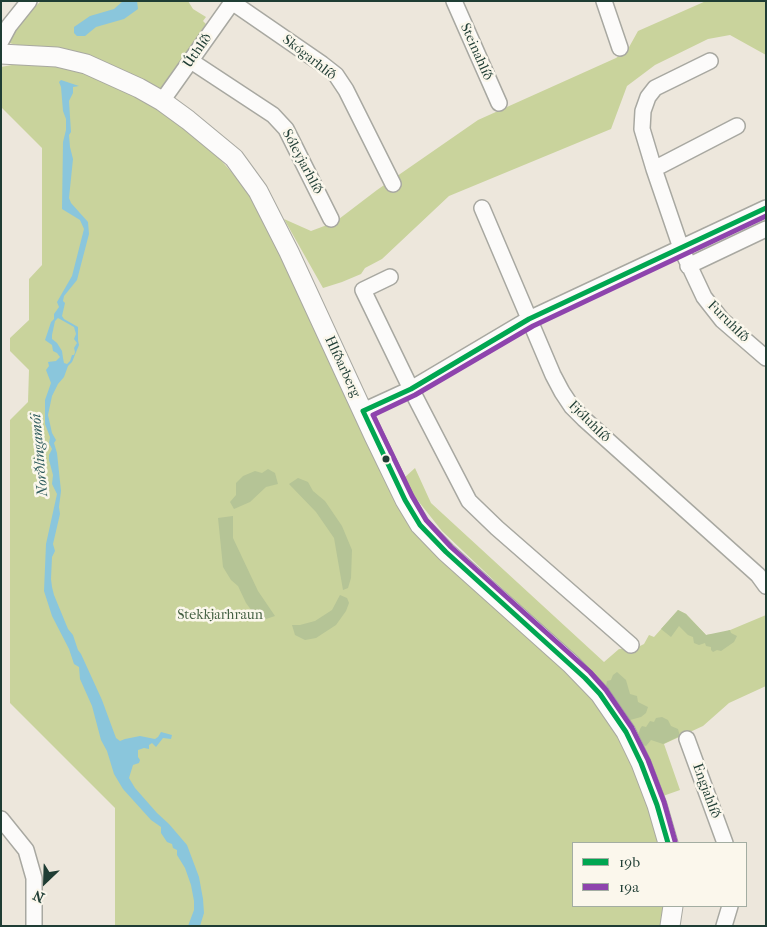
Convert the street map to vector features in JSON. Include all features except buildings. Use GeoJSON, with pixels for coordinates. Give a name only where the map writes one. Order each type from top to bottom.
{"type":"FeatureCollection","features":[{"type":"Feature","properties":{"kind":"street"},"geometry":{"type":"LineString","coordinates":[[1,41],[9,26],[29,1]]}},
{"type":"Feature","properties":{"kind":"street","name":"Steinahlíð"},"geometry":{"type":"LineString","coordinates":[[454,1],[499,103]]}},
{"type":"Feature","properties":{"kind":"street"},"geometry":{"type":"LineString","coordinates":[[604,1],[620,48]]}},
{"type":"Feature","properties":{"kind":"street","name":"Úthlíð"},"geometry":{"type":"LineString","coordinates":[[162,101],[233,2]]}},
{"type":"Feature","properties":{"kind":"street","name":"Skógarhlíð"},"geometry":{"type":"LineString","coordinates":[[233,2],[336,74],[346,90],[393,184]]}},
{"type":"Feature","properties":{"kind":"street","name":"Hlíðarberg"},"geometry":{"type":"LineString","coordinates":[[1,54],[57,57],[86,64],[139,88],[162,101],[213,139],[234,158],[258,191],[290,252],[405,500],[420,525],[446,552],[585,678],[600,694],[626,732],[641,763],[657,805],[668,842]]}},
{"type":"Feature","properties":{"kind":"street","name":"Sóleyjarhlíð"},"geometry":{"type":"LineString","coordinates":[[191,61],[273,116],[286,128],[331,219]]}},
{"type":"Feature","properties":{"kind":"street","name":"Furuhlíð"},"geometry":{"type":"LineString","coordinates":[[710,61],[655,88],[648,97],[643,112],[642,128],[681,248],[704,297],[722,320],[763,349]]}},
{"type":"Feature","properties":{"kind":"street"},"geometry":{"type":"LineString","coordinates":[[654,169],[737,126]]}},
{"type":"Feature","properties":{"kind":"street","name":"Fjóluhlíð"},"geometry":{"type":"LineString","coordinates":[[482,208],[562,392],[572,407],[758,575],[766,586]]}},
{"type":"Feature","properties":{"kind":"street"},"geometry":{"type":"LineString","coordinates":[[363,411],[411,389],[529,319],[766,208]]}},
{"type":"Feature","properties":{"kind":"street"},"geometry":{"type":"LineString","coordinates":[[688,266],[766,229]]}},
{"type":"Feature","properties":{"kind":"street"},"geometry":{"type":"LineString","coordinates":[[390,276],[363,290],[411,389],[469,501],[497,528],[631,645]]}},
{"type":"Feature","properties":{"kind":"street","name":"Engjahlíð"},"geometry":{"type":"LineString","coordinates":[[687,739],[725,842]]}},
{"type":"Feature","properties":{"kind":"street"},"geometry":{"type":"LineString","coordinates":[[1,819],[26,850],[34,878],[34,926]]}},
{"type":"Feature","properties":{"kind":"street"},"geometry":{"type":"LineString","coordinates":[[670,926],[673,907]]}},
{"type":"Feature","properties":{"kind":"street"},"geometry":{"type":"LineString","coordinates":[[724,926],[730,907]]}},
{"type":"Feature","properties":{"kind":"green space","name":"Stekkjarhraun"},"geometry":{"type":"Polygon","coordinates":[[[41,1],[188,1],[193,9],[206,17],[203,21],[206,24],[191,49],[162,89],[157,89],[253,196],[402,513],[422,541],[589,693],[623,738],[637,771],[659,842],[572,842],[572,907],[664,907],[662,926],[115,926],[115,808],[10,703],[10,420],[28,402],[29,370],[10,351],[10,338],[29,320],[29,279],[42,265],[42,148],[1,107],[1,67],[17,64],[17,45],[9,43],[8,37],[14,27],[41,1]]]}},
{"type":"Feature","properties":{"kind":"green space"},"geometry":{"type":"Polygon","coordinates":[[[706,1],[766,1],[766,55],[730,35],[708,39],[655,65],[627,86],[611,129],[449,196],[382,259],[365,268],[361,274],[323,288],[284,219],[311,231],[335,222],[377,190],[478,120],[616,58],[628,49],[638,31],[706,1]]]}},
{"type":"Feature","properties":{"kind":"green space"},"geometry":{"type":"Polygon","coordinates":[[[415,468],[431,503],[604,662],[619,649],[636,648],[644,644],[649,635],[654,637],[678,610],[686,614],[706,635],[723,633],[766,615],[766,686],[729,703],[703,726],[664,744],[680,790],[663,796],[566,649],[442,531],[415,497],[404,478],[415,468]]]}},
{"type":"Feature","properties":{"kind":"green space"},"geometry":{"type":"Polygon","coordinates":[[[268,469],[275,473],[278,484],[266,487],[250,502],[234,509],[230,502],[236,495],[236,483],[243,476],[255,471],[262,473],[268,469]]]}},
{"type":"Feature","properties":{"kind":"green space"},"geometry":{"type":"Polygon","coordinates":[[[298,478],[308,482],[313,491],[325,501],[342,526],[352,550],[351,578],[348,588],[343,590],[334,538],[316,512],[289,484],[298,478]]]}},
{"type":"Feature","properties":{"kind":"green space"},"geometry":{"type":"Polygon","coordinates":[[[233,516],[233,538],[258,591],[275,616],[266,619],[255,615],[246,603],[238,586],[231,580],[223,567],[218,518],[233,516]]]}},
{"type":"Feature","properties":{"kind":"green space"},"geometry":{"type":"Polygon","coordinates":[[[340,595],[347,598],[349,603],[336,625],[316,638],[305,640],[295,635],[292,625],[315,621],[332,610],[340,595]]]}},
{"type":"Feature","properties":{"kind":"green space"},"geometry":{"type":"Polygon","coordinates":[[[678,610],[686,614],[706,635],[730,630],[731,633],[737,636],[734,642],[721,651],[713,652],[711,647],[706,646],[705,643],[699,645],[694,643],[693,637],[688,635],[679,626],[671,637],[661,629],[678,610]]]}},
{"type":"Feature","properties":{"kind":"green space"},"geometry":{"type":"Polygon","coordinates":[[[617,672],[626,680],[630,694],[637,696],[638,702],[648,707],[646,713],[641,717],[630,720],[606,686],[607,681],[611,680],[617,672]]]}},
{"type":"Feature","properties":{"kind":"green space"},"geometry":{"type":"Polygon","coordinates":[[[662,717],[668,720],[671,726],[678,729],[680,736],[663,744],[651,740],[646,746],[642,745],[638,735],[642,726],[646,727],[650,721],[654,722],[656,718],[662,717]]]}},
{"type":"Feature","properties":{"kind":"water"},"geometry":{"type":"Polygon","coordinates":[[[123,1],[137,1],[138,9],[124,19],[96,27],[85,36],[77,36],[74,33],[74,27],[90,16],[114,9],[123,1]]]}},
{"type":"Feature","properties":{"kind":"water"},"geometry":{"type":"Polygon","coordinates":[[[61,80],[79,86],[73,87],[73,93],[69,101],[71,132],[69,135],[73,159],[69,198],[71,203],[88,222],[89,234],[77,280],[64,296],[63,301],[65,303],[62,316],[78,327],[79,345],[72,362],[52,396],[48,415],[52,433],[56,440],[54,443],[57,453],[61,491],[60,514],[53,544],[55,551],[52,557],[52,587],[68,629],[73,635],[78,650],[102,700],[116,738],[120,741],[140,736],[155,739],[161,732],[172,735],[171,739],[163,738],[156,747],[152,743],[149,745],[149,749],[138,750],[140,760],[139,763],[133,765],[129,778],[135,788],[187,845],[199,877],[203,899],[204,913],[200,926],[188,926],[194,910],[194,901],[191,885],[185,868],[177,855],[177,850],[173,848],[172,844],[167,842],[161,833],[161,827],[151,820],[123,789],[114,774],[107,751],[101,740],[92,706],[80,679],[79,667],[74,664],[69,649],[52,616],[44,591],[46,544],[57,494],[52,484],[53,475],[49,455],[52,449],[45,424],[45,400],[51,383],[46,370],[49,366],[48,362],[56,361],[60,357],[53,351],[52,345],[45,340],[51,322],[54,319],[54,314],[59,307],[57,302],[72,276],[84,229],[80,220],[62,209],[63,142],[66,119],[59,82],[61,80]],[[58,318],[55,321],[52,335],[52,339],[62,351],[64,363],[67,364],[72,355],[74,355],[74,348],[77,343],[74,339],[76,334],[74,327],[58,318]]]}},
{"type":"Feature","properties":{"kind":"transit line","name":"19b"},"geometry":{"type":"LineString","coordinates":[[668,842],[657,805],[641,763],[626,732],[600,694],[585,678],[446,552],[420,525],[405,500],[363,411],[411,389],[529,319],[766,208]]}},
{"type":"Feature","properties":{"kind":"transit line","name":"19a"},"geometry":{"type":"LineString","coordinates":[[675,841],[664,802],[648,760],[632,728],[606,690],[590,672],[451,547],[426,520],[412,496],[373,415],[415,395],[533,326],[766,216]]}},
{"type":"Feature","properties":{"kind":"water label","name":"Norðlingamói"},"geometry":{"type":"Point","coordinates":[40,455]}}]}
